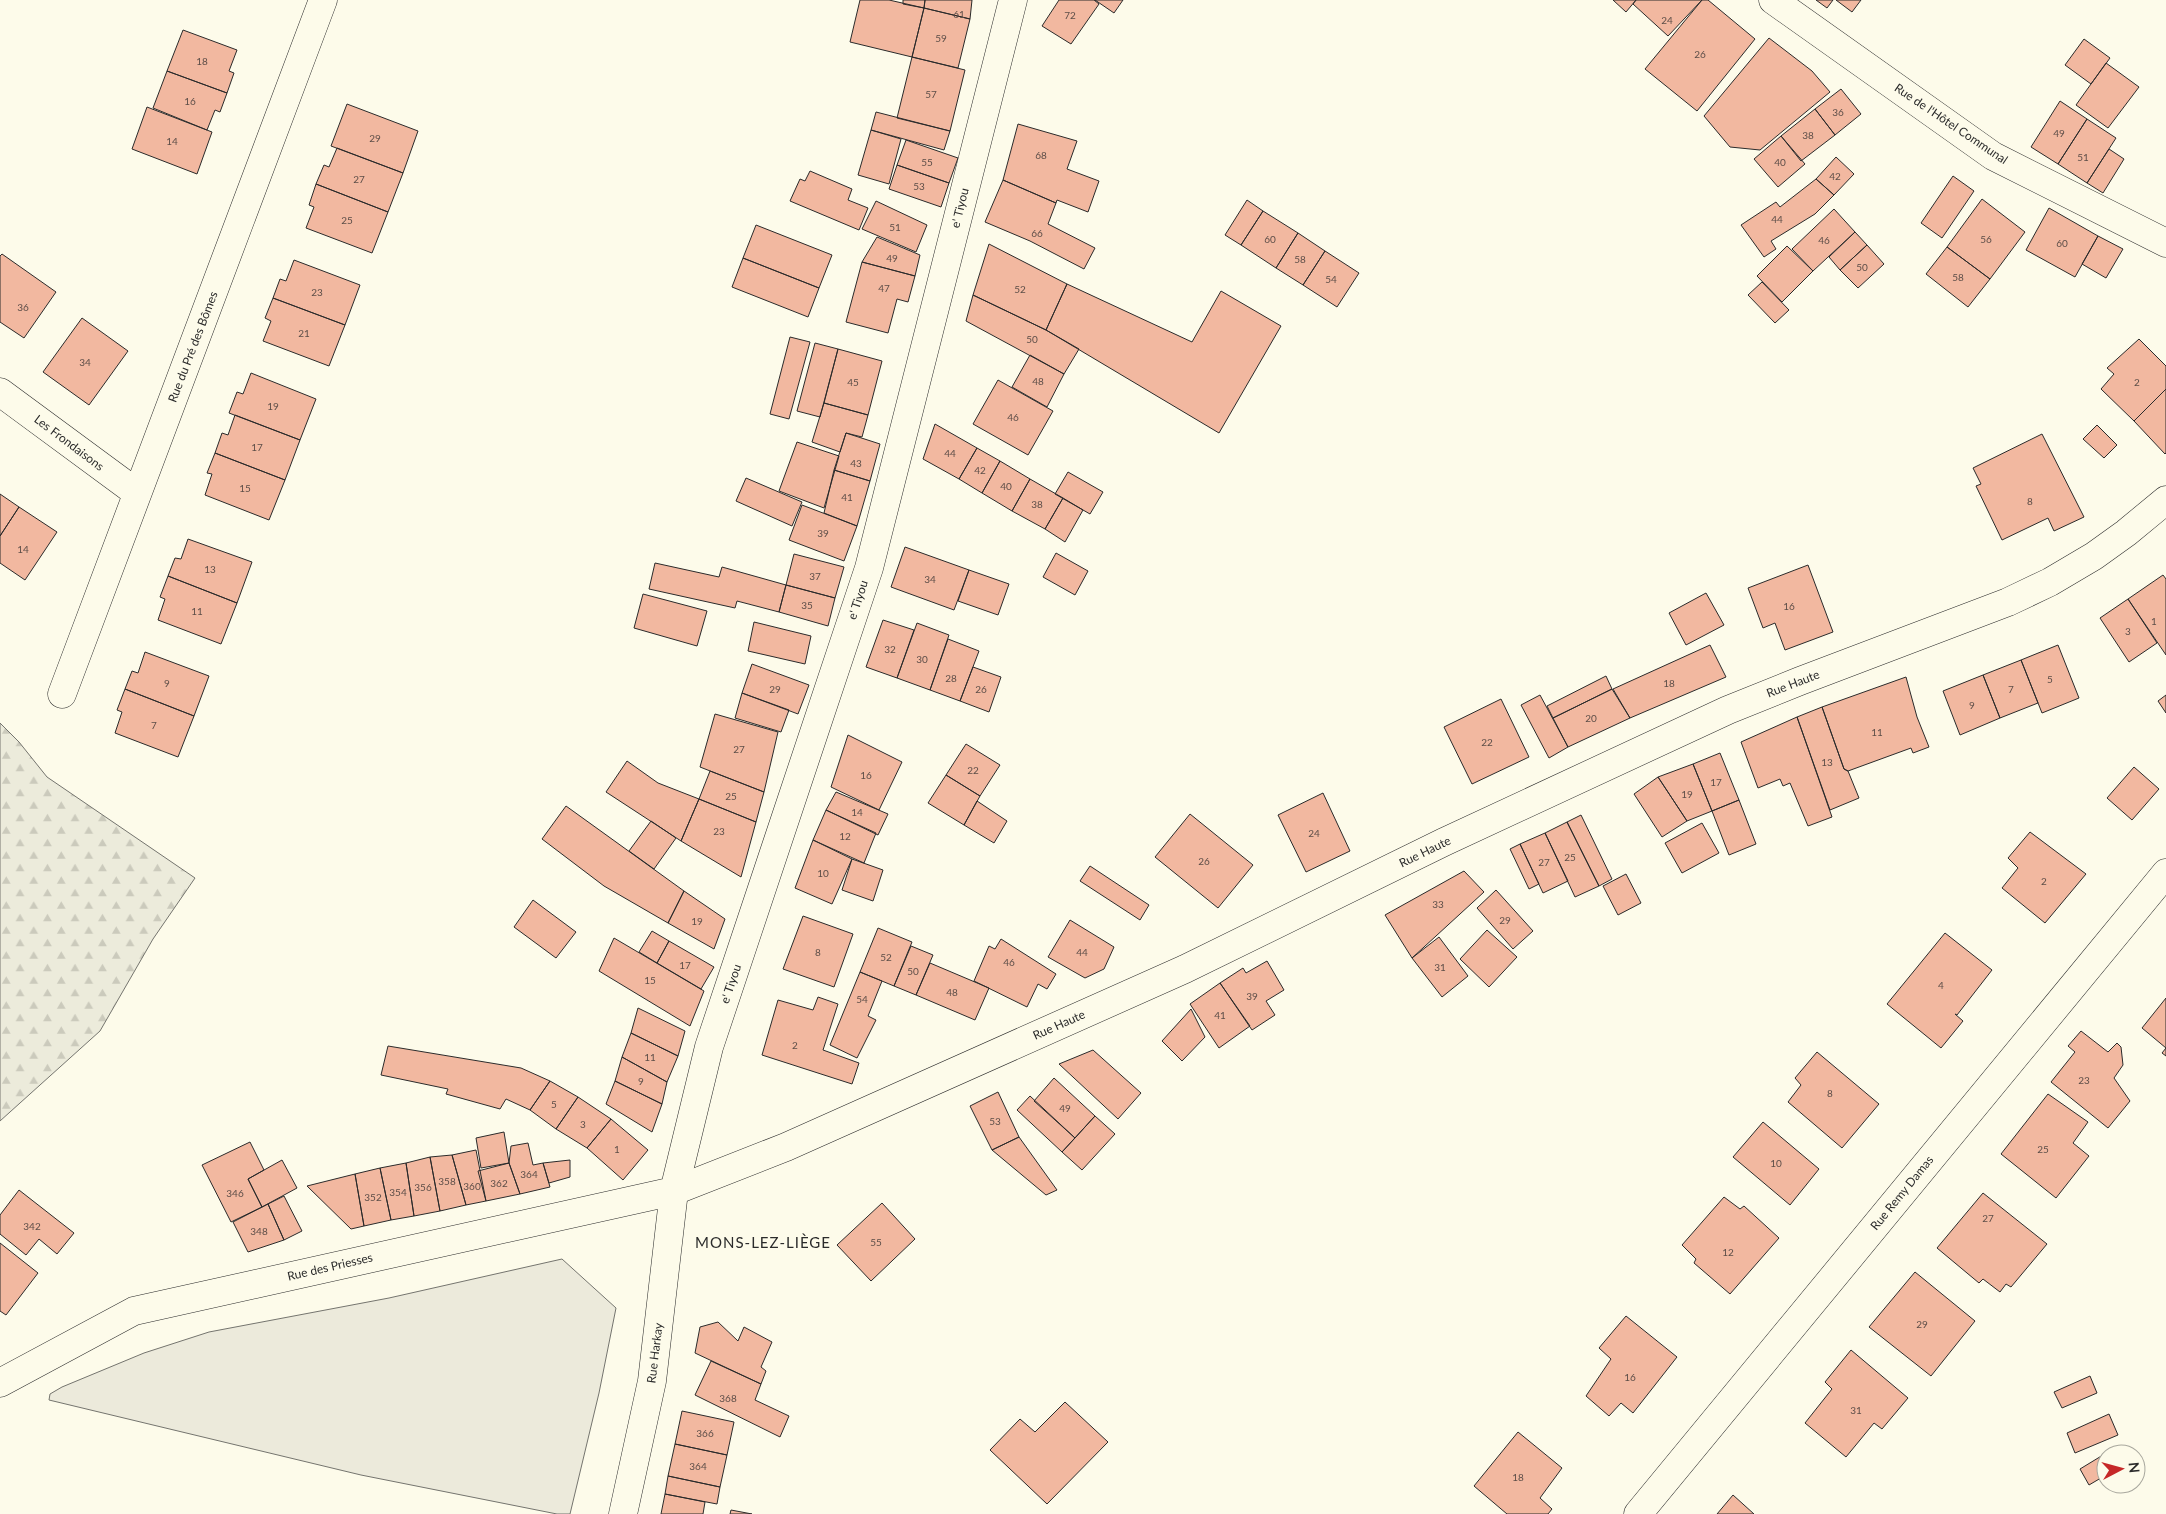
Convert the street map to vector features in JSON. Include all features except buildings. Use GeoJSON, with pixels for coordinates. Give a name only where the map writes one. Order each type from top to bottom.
{"type":"FeatureCollection","features":[{"type":"Feature","properties":{"kind":"street","name":"Rue du Pré des Bômes"},"geometry":{"type":"LineString","coordinates":[[62,694],[323,0]]}},
{"type":"Feature","properties":{"kind":"street","name":"e' Tiyou"},"geometry":{"type":"LineString","coordinates":[[674,1191],[709,1047],[869,568],[1012,0]]}},
{"type":"Feature","properties":{"kind":"street","name":"Rue de l'Hôtel Communal"},"geometry":{"type":"LineString","coordinates":[[1773,0],[1993,156],[2166,243]]}},
{"type":"Feature","properties":{"kind":"street","name":"Les Frondaisons"},"geometry":{"type":"LineString","coordinates":[[0,392],[138,494]]}},
{"type":"Feature","properties":{"kind":"street","name":"Rue Haute"},"geometry":{"type":"LineString","coordinates":[[674,1191],[786,1147],[1176,973],[1444,842],[1728,710],[2008,602],[2050,582],[2094,556],[2166,500]]}},
{"type":"Feature","properties":{"kind":"street","name":"Rue Remy Damas"},"geometry":{"type":"LineString","coordinates":[[1638,1514],[2166,873]]}},
{"type":"Feature","properties":{"kind":"street","name":"Rue des Priesses"},"geometry":{"type":"LineString","coordinates":[[0,1383],[134,1311],[674,1191]]}},
{"type":"Feature","properties":{"kind":"street","name":"Rue Harkay"},"geometry":{"type":"LineString","coordinates":[[624,1514],[652,1381],[674,1191]]}},
{"type":"Feature","properties":{"kind":"green space"},"geometry":{"type":"Polygon","coordinates":[[[0,723],[19,742],[47,777],[195,878],[153,939],[100,1031],[0,1121],[0,723]]]}},
{"type":"Feature","properties":{"kind":"shaded area"},"geometry":{"type":"Polygon","coordinates":[[[562,1259],[616,1308],[599,1393],[570,1514],[557,1514],[361,1475],[49,1400],[50,1394],[62,1387],[144,1353],[209,1332],[389,1298],[562,1259]]]}},
{"type":"Feature","properties":{"kind":"district","name":"MONS-LEZ-LIÈGE"},"geometry":{"type":"Point","coordinates":[763,1243]}}]}
